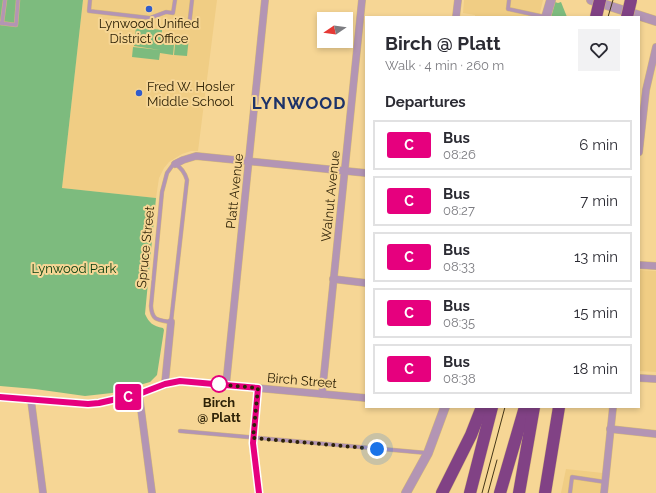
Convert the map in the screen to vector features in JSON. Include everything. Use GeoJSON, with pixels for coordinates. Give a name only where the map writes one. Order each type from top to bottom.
{"type":"FeatureCollection","features":[{"type":"Feature","properties":{"kind":"highway"},"geometry":{"type":"LineString","coordinates":[[596,16],[600,0]]}},
{"type":"Feature","properties":{"kind":"highway"},"geometry":{"type":"LineString","coordinates":[[627,16],[631,0]]}},
{"type":"Feature","properties":{"kind":"highway"},"geometry":{"type":"LineString","coordinates":[[442,493],[471,435],[482,408]]}},
{"type":"Feature","properties":{"kind":"highway"},"geometry":{"type":"LineString","coordinates":[[470,493],[492,408]]}},
{"type":"Feature","properties":{"kind":"highway"},"geometry":{"type":"LineString","coordinates":[[500,493],[525,408]]}},
{"type":"Feature","properties":{"kind":"highway"},"geometry":{"type":"LineString","coordinates":[[519,493],[534,408]]}},
{"type":"Feature","properties":{"kind":"highway"},"geometry":{"type":"LineString","coordinates":[[545,493],[559,408]]}},
{"type":"Feature","properties":{"kind":"street","name":"Platt Avenue"},"geometry":{"type":"LineString","coordinates":[[226,385],[265,0]]}},
{"type":"Feature","properties":{"kind":"street","name":"Walnut Avenue"},"geometry":{"type":"LineString","coordinates":[[322,394],[362,0]]}},
{"type":"Feature","properties":{"kind":"street"},"geometry":{"type":"LineString","coordinates":[[456,16],[458,0]]}},
{"type":"Feature","properties":{"kind":"street"},"geometry":{"type":"LineString","coordinates":[[546,16],[550,0]]}},
{"type":"Feature","properties":{"kind":"street"},"geometry":{"type":"LineString","coordinates":[[591,0],[656,21]]}},
{"type":"Feature","properties":{"kind":"street"},"geometry":{"type":"LineString","coordinates":[[640,143],[646,90],[656,47]]}},
{"type":"Feature","properties":{"kind":"street"},"geometry":{"type":"LineString","coordinates":[[175,164],[196,156],[365,173]]}},
{"type":"Feature","properties":{"kind":"street"},"geometry":{"type":"LineString","coordinates":[[640,264],[656,266]]}},
{"type":"Feature","properties":{"kind":"street"},"geometry":{"type":"LineString","coordinates":[[333,279],[365,283]]}},
{"type":"Feature","properties":{"kind":"street"},"geometry":{"type":"LineString","coordinates":[[165,384],[171,322]]}},
{"type":"Feature","properties":{"kind":"street"},"geometry":{"type":"LineString","coordinates":[[640,378],[656,379]]}},
{"type":"Feature","properties":{"kind":"street","name":"Birch Street"},"geometry":{"type":"LineString","coordinates":[[0,397],[88,404],[139,394],[165,384],[180,381],[365,398]]}},
{"type":"Feature","properties":{"kind":"street"},"geometry":{"type":"LineString","coordinates":[[258,388],[253,438],[260,493]]}},
{"type":"Feature","properties":{"kind":"street"},"geometry":{"type":"LineString","coordinates":[[139,394],[152,493]]}},
{"type":"Feature","properties":{"kind":"street"},"geometry":{"type":"LineString","coordinates":[[31,400],[43,493]]}},
{"type":"Feature","properties":{"kind":"street"},"geometry":{"type":"LineString","coordinates":[[406,493],[428,454],[445,408]]}},
{"type":"Feature","properties":{"kind":"street"},"geometry":{"type":"LineString","coordinates":[[604,493],[613,408]]}},
{"type":"Feature","properties":{"kind":"street"},"geometry":{"type":"LineString","coordinates":[[610,429],[656,434]]}},
{"type":"Feature","properties":{"kind":"lane"},"geometry":{"type":"LineString","coordinates":[[5,0],[1,23],[16,25],[18,0]]}},
{"type":"Feature","properties":{"kind":"lane"},"geometry":{"type":"LineString","coordinates":[[90,0],[89,11],[150,18],[166,12],[173,13],[175,0]]}},
{"type":"Feature","properties":{"kind":"lane"},"geometry":{"type":"LineString","coordinates":[[189,26],[192,0]]}},
{"type":"Feature","properties":{"kind":"lane"},"geometry":{"type":"LineString","coordinates":[[509,0],[508,9],[541,16]]}},
{"type":"Feature","properties":{"kind":"lane"},"geometry":{"type":"LineString","coordinates":[[171,322],[187,180],[186,175],[175,164]]}},
{"type":"Feature","properties":{"kind":"lane","name":"Spruce Street"},"geometry":{"type":"LineString","coordinates":[[171,322],[156,319],[153,316],[151,306],[163,186],[167,173],[175,164]]}},
{"type":"Feature","properties":{"kind":"lane"},"geometry":{"type":"LineString","coordinates":[[180,431],[428,454]]}},
{"type":"Feature","properties":{"kind":"lane"},"geometry":{"type":"LineString","coordinates":[[570,493],[572,477],[605,482]]}},
{"type":"Feature","properties":{"kind":"shaded area","name":"Fred W. Hosler Middle School"},"geometry":{"type":"Polygon","coordinates":[[[83,0],[217,0],[198,151],[191,151],[182,154],[169,162],[159,178],[156,198],[62,188],[83,0]]]}},
{"type":"Feature","properties":{"kind":"shaded area"},"geometry":{"type":"Polygon","coordinates":[[[464,0],[543,0],[539,16],[475,16],[463,13],[464,0]]]}},
{"type":"Feature","properties":{"kind":"shaded area"},"geometry":{"type":"Polygon","coordinates":[[[640,270],[656,271],[656,372],[640,371],[640,270]]]}},
{"type":"Feature","properties":{"kind":"shaded area"},"geometry":{"type":"Polygon","coordinates":[[[566,469],[603,473],[600,493],[561,493],[566,469]]]}},
{"type":"Feature","properties":{"kind":"green space","name":"Lynwood Park"},"geometry":{"type":"Polygon","coordinates":[[[0,0],[83,0],[62,188],[156,198],[145,314],[152,324],[163,328],[164,330],[157,375],[150,382],[112,393],[85,396],[0,386],[0,0]]]}},
{"type":"Feature","properties":{"kind":"green space"},"geometry":{"type":"Polygon","coordinates":[[[555,2],[561,2],[567,16],[551,16],[555,2]]]}},
{"type":"Feature","properties":{"kind":"green space"},"geometry":{"type":"Polygon","coordinates":[[[136,27],[162,30],[162,34],[175,35],[173,55],[160,53],[159,60],[132,57],[133,47],[160,50],[134,46],[136,27]]]}},
{"type":"Feature","properties":{"kind":"green space"},"geometry":{"type":"Polygon","coordinates":[[[176,35],[189,37],[187,56],[174,55],[176,35]]]}},
{"type":"Feature","properties":{"kind":"tram line"},"geometry":{"type":"LineString","coordinates":[[608,16],[613,0]]}},
{"type":"Feature","properties":{"kind":"tram line"},"geometry":{"type":"LineString","coordinates":[[482,493],[505,408]]}},
{"type":"Feature","properties":{"kind":"tram line"},"geometry":{"type":"LineString","coordinates":[[488,493],[497,460]]}},
{"type":"Feature","properties":{"kind":"bus line","name":"C"},"geometry":{"type":"LineString","coordinates":[[0,397],[88,404],[139,394],[165,384],[180,381],[258,388],[253,443],[259,493]]}},
{"type":"Feature","properties":{"kind":"place","name":"Lynwood Unified District Office"},"geometry":{"type":"Point","coordinates":[149,9]}},
{"type":"Feature","properties":{"kind":"place","name":"Fred W. Hosler Middle School"},"geometry":{"type":"Point","coordinates":[139,93]}},
{"type":"Feature","properties":{"kind":"place","name":"Birch @ Platt"},"geometry":{"type":"Point","coordinates":[219,384]}},
{"type":"Feature","properties":{"kind":"district","name":"LYNWOOD"},"geometry":{"type":"Point","coordinates":[299,103]}},
{"type":"Feature","properties":{"kind":"route"},"geometry":{"type":"LineString","coordinates":[[219,384],[214,384],[258,388],[253,438],[377,449]]}}]}
